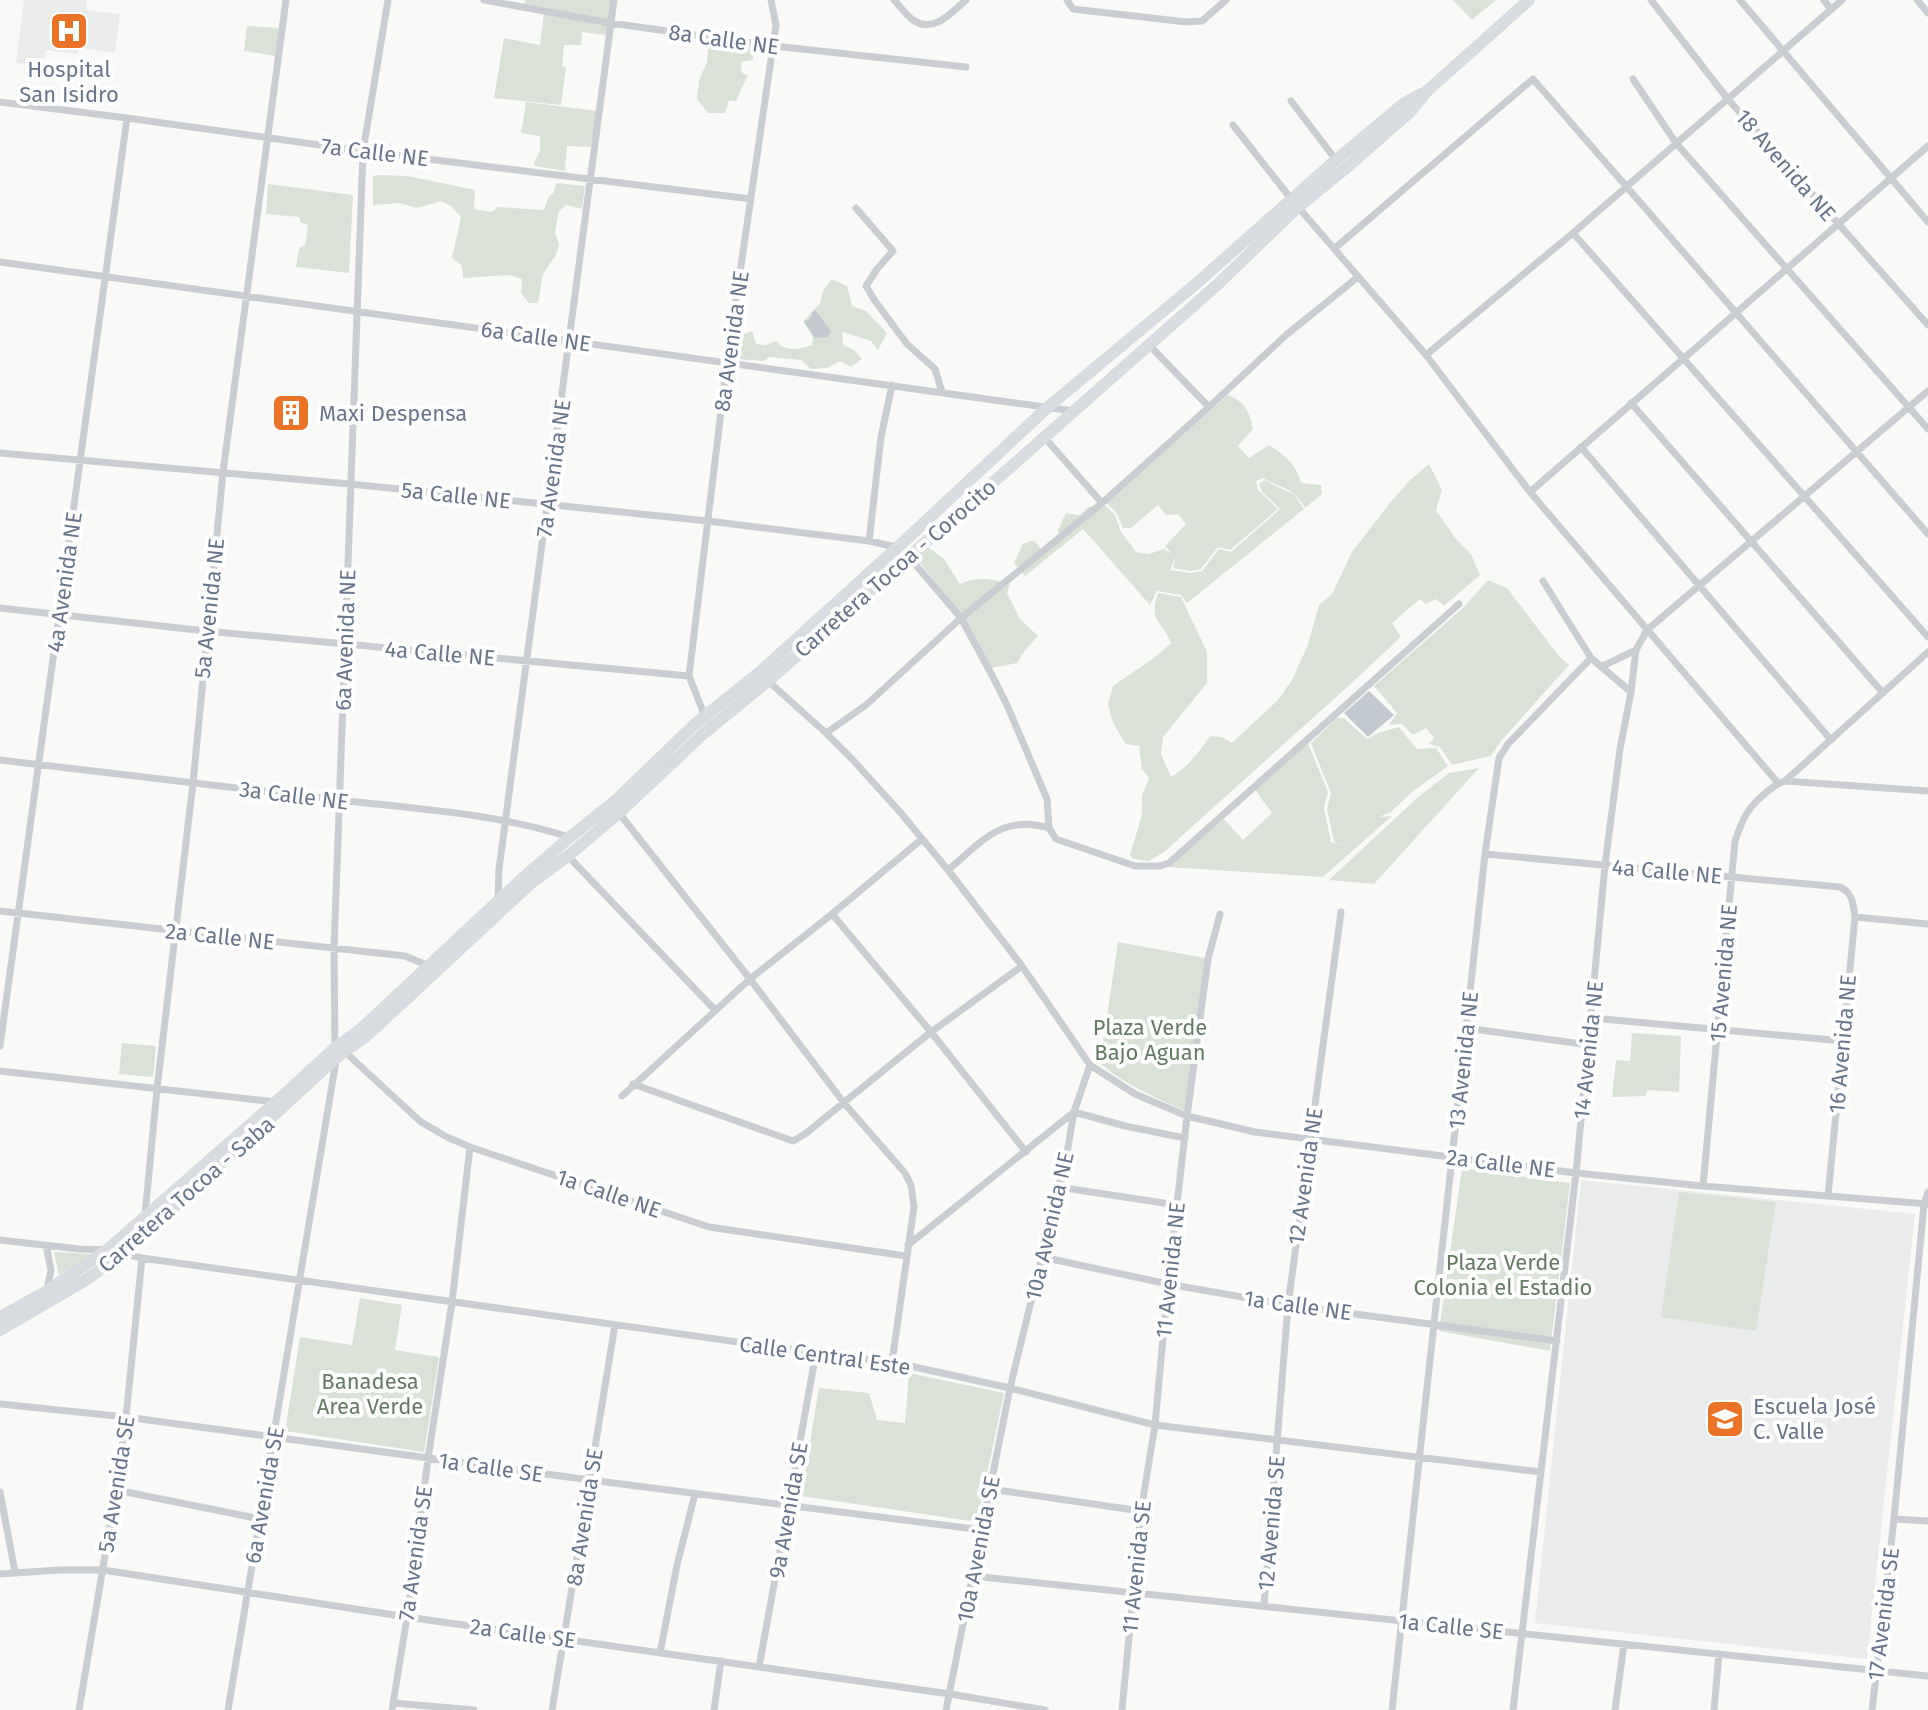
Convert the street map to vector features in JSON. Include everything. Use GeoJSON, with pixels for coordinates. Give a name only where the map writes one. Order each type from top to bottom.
{"type":"FeatureCollection","features":[{"type":"Feature","properties":{"kind":"main road","name":"Carretera Tocoa - Corocito"},"geometry":{"type":"LineString","coordinates":[[356,1037],[400,1005],[432,968],[570,837],[764,676],[903,551],[1048,407],[1295,203],[1346,168],[1529,0]]}},
{"type":"Feature","properties":{"kind":"main road","name":"Carretera Tocoa - Corocito"},"geometry":{"type":"LineString","coordinates":[[903,551],[1045,438],[1217,285],[1336,160],[1403,104],[1427,91]]}},
{"type":"Feature","properties":{"kind":"main road","name":"Carretera Tocoa - Corocito"},"geometry":{"type":"LineString","coordinates":[[498,908],[619,813],[708,721]]}},
{"type":"Feature","properties":{"kind":"main road","name":"Carretera Tocoa - Saba"},"geometry":{"type":"LineString","coordinates":[[0,1317],[47,1291],[107,1250],[356,1037]]}},
{"type":"Feature","properties":{"kind":"main road","name":"Carretera Tocoa - Saba"},"geometry":{"type":"LineString","coordinates":[[0,1330],[84,1281],[123,1254],[281,1104]]}},
{"type":"Feature","properties":{"kind":"street","name":"5a Avenida NE"},"geometry":{"type":"LineString","coordinates":[[145,1217],[193,783],[223,472],[286,0]]}},
{"type":"Feature","properties":{"kind":"street","name":"6a Avenida NE"},"geometry":{"type":"LineString","coordinates":[[299,1280],[339,1053],[334,949],[363,151],[388,0]]}},
{"type":"Feature","properties":{"kind":"street","name":"8a Calle NE"},"geometry":{"type":"LineString","coordinates":[[484,0],[610,23],[774,46],[966,67]]}},
{"type":"Feature","properties":{"kind":"street","name":"7a Avenida NE"},"geometry":{"type":"LineString","coordinates":[[498,908],[499,869],[614,0]]}},
{"type":"Feature","properties":{"kind":"street"},"geometry":{"type":"LineString","coordinates":[[894,0],[912,19],[928,24],[941,22],[966,0]]}},
{"type":"Feature","properties":{"kind":"street"},"geometry":{"type":"LineString","coordinates":[[1067,0],[1073,9],[1186,22],[1202,21],[1226,0]]}},
{"type":"Feature","properties":{"kind":"street","name":"18 Avenida NE"},"geometry":{"type":"LineString","coordinates":[[1651,0],[1727,98],[1928,325]]}},
{"type":"Feature","properties":{"kind":"street"},"geometry":{"type":"LineString","coordinates":[[1740,0],[1928,222]]}},
{"type":"Feature","properties":{"kind":"street"},"geometry":{"type":"LineString","coordinates":[[1824,0],[1831,10]]}},
{"type":"Feature","properties":{"kind":"street"},"geometry":{"type":"LineString","coordinates":[[1426,355],[1573,233],[1842,0]]}},
{"type":"Feature","properties":{"kind":"street"},"geometry":{"type":"LineString","coordinates":[[1917,0],[1928,13]]}},
{"type":"Feature","properties":{"kind":"street","name":"8a Avenida NE"},"geometry":{"type":"LineString","coordinates":[[689,676],[727,362],[774,46],[776,25],[772,3]]}},
{"type":"Feature","properties":{"kind":"street"},"geometry":{"type":"LineString","coordinates":[[1335,248],[1533,79],[1928,534]]}},
{"type":"Feature","properties":{"kind":"street"},"geometry":{"type":"LineString","coordinates":[[1633,79],[1676,143],[1928,429]]}},
{"type":"Feature","properties":{"kind":"street"},"geometry":{"type":"LineString","coordinates":[[1291,101],[1336,160]]}},
{"type":"Feature","properties":{"kind":"street","name":"7a Calle NE"},"geometry":{"type":"LineString","coordinates":[[0,102],[267,139],[751,199]]}},
{"type":"Feature","properties":{"kind":"street","name":"4a Avenida NE"},"geometry":{"type":"LineString","coordinates":[[0,1046],[127,118]]}},
{"type":"Feature","properties":{"kind":"street"},"geometry":{"type":"LineString","coordinates":[[1233,125],[1295,203],[1426,355],[1530,492],[1782,782],[1928,791]]}},
{"type":"Feature","properties":{"kind":"street"},"geometry":{"type":"LineString","coordinates":[[1530,492],[1928,146]]}},
{"type":"Feature","properties":{"kind":"street"},"geometry":{"type":"LineString","coordinates":[[856,208],[893,251],[866,286],[907,344],[935,369],[942,392]]}},
{"type":"Feature","properties":{"kind":"street"},"geometry":{"type":"LineString","coordinates":[[1573,233],[1928,637]]}},
{"type":"Feature","properties":{"kind":"street","name":"6a Calle NE"},"geometry":{"type":"LineString","coordinates":[[0,262],[1073,411]]}},
{"type":"Feature","properties":{"kind":"street"},"geometry":{"type":"LineString","coordinates":[[826,733],[866,705],[961,618],[1102,503],[1286,335],[1358,277]]}},
{"type":"Feature","properties":{"kind":"street"},"geometry":{"type":"LineString","coordinates":[[1149,345],[1209,407]]}},
{"type":"Feature","properties":{"kind":"street"},"geometry":{"type":"LineString","coordinates":[[869,541],[881,437],[892,385]]}},
{"type":"Feature","properties":{"kind":"street"},"geometry":{"type":"LineString","coordinates":[[1647,630],[1928,391]]}},
{"type":"Feature","properties":{"kind":"street"},"geometry":{"type":"LineString","coordinates":[[1631,403],[1883,693]]}},
{"type":"Feature","properties":{"kind":"street"},"geometry":{"type":"LineString","coordinates":[[1045,438],[1102,503]]}},
{"type":"Feature","properties":{"kind":"street"},"geometry":{"type":"LineString","coordinates":[[1581,447],[1831,740]]}},
{"type":"Feature","properties":{"kind":"street","name":"5a Calle NE"},"geometry":{"type":"LineString","coordinates":[[0,453],[350,484],[708,521],[869,541],[903,551]]}},
{"type":"Feature","properties":{"kind":"street"},"geometry":{"type":"LineString","coordinates":[[903,551],[961,618],[1007,705],[1047,799],[1049,828],[1056,839],[1124,863],[1147,867],[1169,863],[1459,604]]}},
{"type":"Feature","properties":{"kind":"street"},"geometry":{"type":"LineString","coordinates":[[1543,581],[1591,658],[1631,692]]}},
{"type":"Feature","properties":{"kind":"street","name":"4a Calle NE"},"geometry":{"type":"LineString","coordinates":[[0,608],[206,631],[689,676]]}},
{"type":"Feature","properties":{"kind":"street","name":"14 Avenida NE"},"geometry":{"type":"LineString","coordinates":[[1513,1710],[1576,1173],[1605,865],[1636,650],[1647,630]]}},
{"type":"Feature","properties":{"kind":"street"},"geometry":{"type":"LineString","coordinates":[[1601,667],[1636,650]]}},
{"type":"Feature","properties":{"kind":"street","name":"15 Avenida NE"},"geometry":{"type":"LineString","coordinates":[[1703,1186],[1731,877],[1735,841],[1743,819],[1753,803],[1831,740],[1928,652]]}},
{"type":"Feature","properties":{"kind":"street","name":"13 Avenida NE"},"geometry":{"type":"LineString","coordinates":[[1392,1710],[1485,854],[1499,758],[1508,744],[1591,658]]}},
{"type":"Feature","properties":{"kind":"street"},"geometry":{"type":"LineString","coordinates":[[689,676],[708,721]]}},
{"type":"Feature","properties":{"kind":"street"},"geometry":{"type":"LineString","coordinates":[[764,676],[826,733],[878,787],[948,870],[1022,966],[1090,1065]]}},
{"type":"Feature","properties":{"kind":"street","name":"3a Calle NE"},"geometry":{"type":"LineString","coordinates":[[0,760],[430,809],[506,820],[584,843]]}},
{"type":"Feature","properties":{"kind":"street"},"geometry":{"type":"LineString","coordinates":[[619,813],[844,1103],[905,1173],[911,1185],[914,1207],[892,1362]]}},
{"type":"Feature","properties":{"kind":"street"},"geometry":{"type":"LineString","coordinates":[[948,870],[995,830],[1019,823],[1049,828]]}},
{"type":"Feature","properties":{"kind":"street"},"geometry":{"type":"LineString","coordinates":[[622,1096],[750,979],[922,839]]}},
{"type":"Feature","properties":{"kind":"street","name":"4a Calle NE"},"geometry":{"type":"LineString","coordinates":[[1485,854],[1840,887],[1848,893]]}},
{"type":"Feature","properties":{"kind":"street"},"geometry":{"type":"LineString","coordinates":[[568,856],[715,1010]]}},
{"type":"Feature","properties":{"kind":"street","name":"16 Avenida NE"},"geometry":{"type":"LineString","coordinates":[[1828,1196],[1855,917],[1848,893]]}},
{"type":"Feature","properties":{"kind":"street","name":"2a Calle NE"},"geometry":{"type":"LineString","coordinates":[[0,911],[405,956],[432,968]]}},
{"type":"Feature","properties":{"kind":"street","name":"12 Avenida NE"},"geometry":{"type":"LineString","coordinates":[[1278,1440],[1288,1305],[1341,912]]}},
{"type":"Feature","properties":{"kind":"street"},"geometry":{"type":"LineString","coordinates":[[832,914],[1026,1152]]}},
{"type":"Feature","properties":{"kind":"street","name":"11 Avenida NE"},"geometry":{"type":"LineString","coordinates":[[1155,1425],[1187,1116],[1208,959],[1220,914]]}},
{"type":"Feature","properties":{"kind":"street"},"geometry":{"type":"LineString","coordinates":[[1855,917],[1928,924]]}},
{"type":"Feature","properties":{"kind":"street"},"geometry":{"type":"LineString","coordinates":[[633,1084],[793,1141],[931,1032],[1022,966]]}},
{"type":"Feature","properties":{"kind":"street"},"geometry":{"type":"LineString","coordinates":[[1592,1018],[1843,1041]]}},
{"type":"Feature","properties":{"kind":"street"},"geometry":{"type":"LineString","coordinates":[[1466,1028],[1589,1045]]}},
{"type":"Feature","properties":{"kind":"street","name":"1a Calle NE"},"geometry":{"type":"LineString","coordinates":[[339,1053],[421,1122],[470,1147],[709,1227],[906,1256]]}},
{"type":"Feature","properties":{"kind":"street","name":"2a Calle NE"},"geometry":{"type":"LineString","coordinates":[[1090,1065],[1135,1094],[1187,1116],[1255,1132],[1576,1173],[1926,1204]]}},
{"type":"Feature","properties":{"kind":"street","name":"10a Avenida NE"},"geometry":{"type":"LineString","coordinates":[[1010,1388],[1074,1112],[1090,1065]]}},
{"type":"Feature","properties":{"kind":"street"},"geometry":{"type":"LineString","coordinates":[[0,1071],[281,1104]]}},
{"type":"Feature","properties":{"kind":"street"},"geometry":{"type":"LineString","coordinates":[[908,1245],[1074,1112],[1185,1138]]}},
{"type":"Feature","properties":{"kind":"street"},"geometry":{"type":"LineString","coordinates":[[452,1302],[470,1147]]}},
{"type":"Feature","properties":{"kind":"street"},"geometry":{"type":"LineString","coordinates":[[1058,1187],[1177,1205]]}},
{"type":"Feature","properties":{"kind":"street","name":"17 Avenida SE"},"geometry":{"type":"LineString","coordinates":[[1872,1710],[1928,1192]]}},
{"type":"Feature","properties":{"kind":"street","name":"Calle Central Este"},"geometry":{"type":"LineString","coordinates":[[0,1240],[107,1250],[142,1258],[892,1362],[1155,1425],[1541,1472]]}},
{"type":"Feature","properties":{"kind":"street"},"geometry":{"type":"LineString","coordinates":[[46,1246],[51,1270],[47,1291]]}},
{"type":"Feature","properties":{"kind":"street","name":"1a Calle NE"},"geometry":{"type":"LineString","coordinates":[[1042,1257],[1288,1305],[1557,1341]]}},
{"type":"Feature","properties":{"kind":"street","name":"5a Avenida SE"},"geometry":{"type":"LineString","coordinates":[[79,1710],[116,1490],[142,1258]]}},
{"type":"Feature","properties":{"kind":"street","name":"6a Avenida SE"},"geometry":{"type":"LineString","coordinates":[[228,1710],[299,1280]]}},
{"type":"Feature","properties":{"kind":"street","name":"7a Avenida SE"},"geometry":{"type":"LineString","coordinates":[[393,1707],[452,1302]]}},
{"type":"Feature","properties":{"kind":"street","name":"8a Avenida SE"},"geometry":{"type":"LineString","coordinates":[[552,1710],[615,1325]]}},
{"type":"Feature","properties":{"kind":"street","name":"9a Avenida SE"},"geometry":{"type":"LineString","coordinates":[[759,1667],[816,1353]]}},
{"type":"Feature","properties":{"kind":"street","name":"10a Avenida SE"},"geometry":{"type":"LineString","coordinates":[[946,1710],[1010,1388]]}},
{"type":"Feature","properties":{"kind":"street","name":"1a Calle SE"},"geometry":{"type":"LineString","coordinates":[[0,1404],[126,1417],[982,1530]]}},
{"type":"Feature","properties":{"kind":"street","name":"11 Avenida SE"},"geometry":{"type":"LineString","coordinates":[[1122,1710],[1141,1511],[1155,1425]]}},
{"type":"Feature","properties":{"kind":"street","name":"12 Avenida SE"},"geometry":{"type":"LineString","coordinates":[[1264,1606],[1278,1440]]}},
{"type":"Feature","properties":{"kind":"street"},"geometry":{"type":"LineString","coordinates":[[990,1489],[1141,1511]]}},
{"type":"Feature","properties":{"kind":"street"},"geometry":{"type":"LineString","coordinates":[[116,1490],[260,1519]]}},
{"type":"Feature","properties":{"kind":"street"},"geometry":{"type":"LineString","coordinates":[[0,1492],[15,1572]]}},
{"type":"Feature","properties":{"kind":"street"},"geometry":{"type":"LineString","coordinates":[[660,1653],[695,1494]]}},
{"type":"Feature","properties":{"kind":"street"},"geometry":{"type":"LineString","coordinates":[[1894,1519],[1928,1521]]}},
{"type":"Feature","properties":{"kind":"street","name":"2a Calle SE"},"geometry":{"type":"LineString","coordinates":[[0,1574],[103,1570],[1045,1710]]}},
{"type":"Feature","properties":{"kind":"street","name":"1a Calle SE"},"geometry":{"type":"LineString","coordinates":[[973,1576],[1928,1676]]}},
{"type":"Feature","properties":{"kind":"street"},"geometry":{"type":"LineString","coordinates":[[1615,1710],[1624,1644]]}},
{"type":"Feature","properties":{"kind":"street"},"geometry":{"type":"LineString","coordinates":[[1714,1710],[1719,1654]]}},
{"type":"Feature","properties":{"kind":"street"},"geometry":{"type":"LineString","coordinates":[[714,1710],[721,1661]]}},
{"type":"Feature","properties":{"kind":"street"},"geometry":{"type":"LineString","coordinates":[[393,1707],[474,1710]]}},
{"type":"Feature","properties":{"kind":"shaded area","name":"Hospital San Isidro"},"geometry":{"type":"Polygon","coordinates":[[[24,0],[87,0],[86,10],[120,14],[115,53],[79,48],[78,54],[46,50],[43,66],[16,63],[24,0]]]}},
{"type":"Feature","properties":{"kind":"shaded area"},"geometry":{"type":"Polygon","coordinates":[[[815,310],[831,331],[827,337],[815,338],[804,322],[811,318],[815,310]]]}},
{"type":"Feature","properties":{"kind":"shaded area"},"geometry":{"type":"Polygon","coordinates":[[[1369,691],[1394,715],[1368,737],[1344,713],[1369,691]]]}},
{"type":"Feature","properties":{"kind":"shaded area","name":"Escuela José C. Valle"},"geometry":{"type":"Polygon","coordinates":[[[1581,1180],[1915,1214],[1867,1659],[1535,1623],[1581,1180]]]}},
{"type":"Feature","properties":{"kind":"green space"},"geometry":{"type":"Polygon","coordinates":[[[525,0],[614,0],[610,23],[524,7],[525,0]]]}},
{"type":"Feature","properties":{"kind":"green space"},"geometry":{"type":"Polygon","coordinates":[[[1453,0],[1496,0],[1472,20],[1453,0]]]}},
{"type":"Feature","properties":{"kind":"green space"},"geometry":{"type":"Polygon","coordinates":[[[544,13],[608,25],[606,35],[582,32],[581,45],[564,45],[562,66],[566,67],[561,105],[494,98],[504,38],[540,45],[544,13]]]}},
{"type":"Feature","properties":{"kind":"green space"},"geometry":{"type":"Polygon","coordinates":[[[247,26],[279,28],[276,56],[244,51],[247,26]]]}},
{"type":"Feature","properties":{"kind":"green space"},"geometry":{"type":"Polygon","coordinates":[[[709,39],[758,45],[758,53],[753,54],[753,60],[741,62],[742,73],[748,75],[736,101],[729,101],[725,113],[708,113],[697,99],[699,80],[707,62],[709,39]]]}},
{"type":"Feature","properties":{"kind":"green space"},"geometry":{"type":"Polygon","coordinates":[[[526,102],[598,111],[593,147],[567,146],[565,171],[535,166],[540,151],[540,136],[521,133],[526,102]]]}},
{"type":"Feature","properties":{"kind":"green space"},"geometry":{"type":"Polygon","coordinates":[[[373,176],[408,176],[475,190],[474,209],[492,212],[498,207],[544,210],[556,183],[585,186],[582,209],[566,205],[559,211],[555,232],[559,245],[556,255],[543,274],[538,303],[529,303],[521,293],[522,279],[509,275],[463,278],[462,266],[452,258],[461,217],[452,207],[441,201],[417,208],[399,203],[373,205],[373,176]]]}},
{"type":"Feature","properties":{"kind":"green space"},"geometry":{"type":"Polygon","coordinates":[[[268,184],[353,195],[349,273],[296,267],[299,248],[305,245],[308,225],[300,222],[300,217],[266,214],[268,184]]]}},
{"type":"Feature","properties":{"kind":"green space"},"geometry":{"type":"Polygon","coordinates":[[[832,279],[847,286],[852,306],[866,311],[887,333],[878,350],[871,341],[842,332],[843,345],[854,350],[862,359],[851,367],[840,361],[827,368],[811,369],[801,360],[769,357],[764,361],[738,359],[739,336],[752,331],[756,344],[776,341],[793,349],[812,345],[813,337],[803,321],[820,304],[823,291],[832,279]]]}},
{"type":"Feature","properties":{"kind":"green space"},"geometry":{"type":"Polygon","coordinates":[[[1228,395],[1246,408],[1250,417],[1253,429],[1238,446],[1249,458],[1269,445],[1289,460],[1301,483],[1321,485],[1322,494],[1305,508],[1295,495],[1304,509],[1187,603],[1181,595],[1157,591],[1150,605],[1083,529],[1025,576],[1014,563],[1023,544],[1034,540],[1042,551],[1060,537],[1058,530],[1066,513],[1080,515],[1088,507],[1105,505],[1115,515],[1121,532],[1136,552],[1149,554],[1164,549],[1172,554],[1165,546],[1186,524],[1178,514],[1166,515],[1158,505],[1131,528],[1123,528],[1116,512],[1106,503],[1228,395]],[[1263,478],[1256,481],[1258,490],[1278,509],[1230,550],[1218,547],[1201,569],[1173,568],[1176,557],[1170,570],[1190,573],[1202,571],[1219,549],[1231,552],[1280,509],[1262,492],[1259,484],[1264,480],[1295,495],[1263,478]]]}},
{"type":"Feature","properties":{"kind":"green space"},"geometry":{"type":"Polygon","coordinates":[[[1429,464],[1442,490],[1436,510],[1456,539],[1471,554],[1480,575],[1444,606],[1436,599],[1426,604],[1420,599],[1392,623],[1401,637],[1344,690],[1164,852],[1149,861],[1133,859],[1130,855],[1142,815],[1142,796],[1149,778],[1142,769],[1139,746],[1126,744],[1112,720],[1108,704],[1113,686],[1171,643],[1155,616],[1158,593],[1181,597],[1207,652],[1207,683],[1163,737],[1161,754],[1171,777],[1188,764],[1210,736],[1222,737],[1232,743],[1278,700],[1292,680],[1307,647],[1319,605],[1332,594],[1352,552],[1410,480],[1429,464]]]}},
{"type":"Feature","properties":{"kind":"green space"},"geometry":{"type":"Polygon","coordinates":[[[927,546],[944,559],[960,584],[985,579],[1010,585],[1007,593],[1020,619],[1038,636],[1017,663],[992,668],[962,616],[913,554],[927,546]]]}},
{"type":"Feature","properties":{"kind":"green space"},"geometry":{"type":"Polygon","coordinates":[[[1488,580],[1507,588],[1569,665],[1491,756],[1452,765],[1440,747],[1429,744],[1434,738],[1426,728],[1413,735],[1402,724],[1389,725],[1397,713],[1374,686],[1464,607],[1488,580]]]}},
{"type":"Feature","properties":{"kind":"green space"},"geometry":{"type":"Polygon","coordinates":[[[1337,718],[1344,718],[1367,739],[1399,727],[1417,749],[1436,748],[1448,766],[1391,812],[1379,817],[1392,816],[1323,877],[1168,867],[1224,819],[1243,840],[1272,813],[1255,790],[1308,743],[1328,792],[1324,808],[1331,842],[1345,846],[1334,842],[1327,809],[1331,793],[1311,743],[1337,718]]]}},
{"type":"Feature","properties":{"kind":"green space"},"geometry":{"type":"Polygon","coordinates":[[[1479,768],[1374,884],[1329,880],[1418,797],[1449,773],[1479,768]]]}},
{"type":"Feature","properties":{"kind":"green space","name":"Plaza Verde Bajo Aguan"},"geometry":{"type":"Polygon","coordinates":[[[1118,942],[1205,958],[1188,1112],[1131,1085],[1100,1063],[1118,942]]]}},
{"type":"Feature","properties":{"kind":"green space"},"geometry":{"type":"Polygon","coordinates":[[[1632,1033],[1681,1036],[1679,1092],[1647,1090],[1646,1096],[1612,1097],[1616,1060],[1630,1061],[1632,1033]]]}},
{"type":"Feature","properties":{"kind":"green space"},"geometry":{"type":"Polygon","coordinates":[[[122,1043],[156,1046],[153,1077],[119,1074],[122,1043]]]}},
{"type":"Feature","properties":{"kind":"green space","name":"Plaza Verde Colonia el Estadio"},"geometry":{"type":"Polygon","coordinates":[[[1462,1168],[1570,1183],[1550,1351],[1439,1331],[1462,1168]]]}},
{"type":"Feature","properties":{"kind":"green space"},"geometry":{"type":"Polygon","coordinates":[[[1679,1192],[1776,1202],[1756,1331],[1661,1317],[1679,1192]]]}},
{"type":"Feature","properties":{"kind":"green space"},"geometry":{"type":"Polygon","coordinates":[[[54,1252],[91,1254],[59,1275],[54,1252]]]}},
{"type":"Feature","properties":{"kind":"green space","name":"Banadesa Area Verde"},"geometry":{"type":"Polygon","coordinates":[[[360,1298],[402,1305],[395,1350],[439,1357],[424,1452],[285,1431],[300,1337],[352,1345],[360,1298]]]}},
{"type":"Feature","properties":{"kind":"green space"},"geometry":{"type":"Polygon","coordinates":[[[909,1373],[1004,1393],[977,1522],[801,1496],[819,1388],[869,1393],[877,1420],[905,1423],[909,1373]]]}},
{"type":"Feature","properties":{"kind":"place","name":"Hospital San Isidro"},"geometry":{"type":"Point","coordinates":[69,31]}},
{"type":"Feature","properties":{"kind":"place","name":"Maxi Despensa"},"geometry":{"type":"Point","coordinates":[291,413]}},
{"type":"Feature","properties":{"kind":"place","name":"Escuela José C. Valle"},"geometry":{"type":"Point","coordinates":[1725,1419]}}]}
